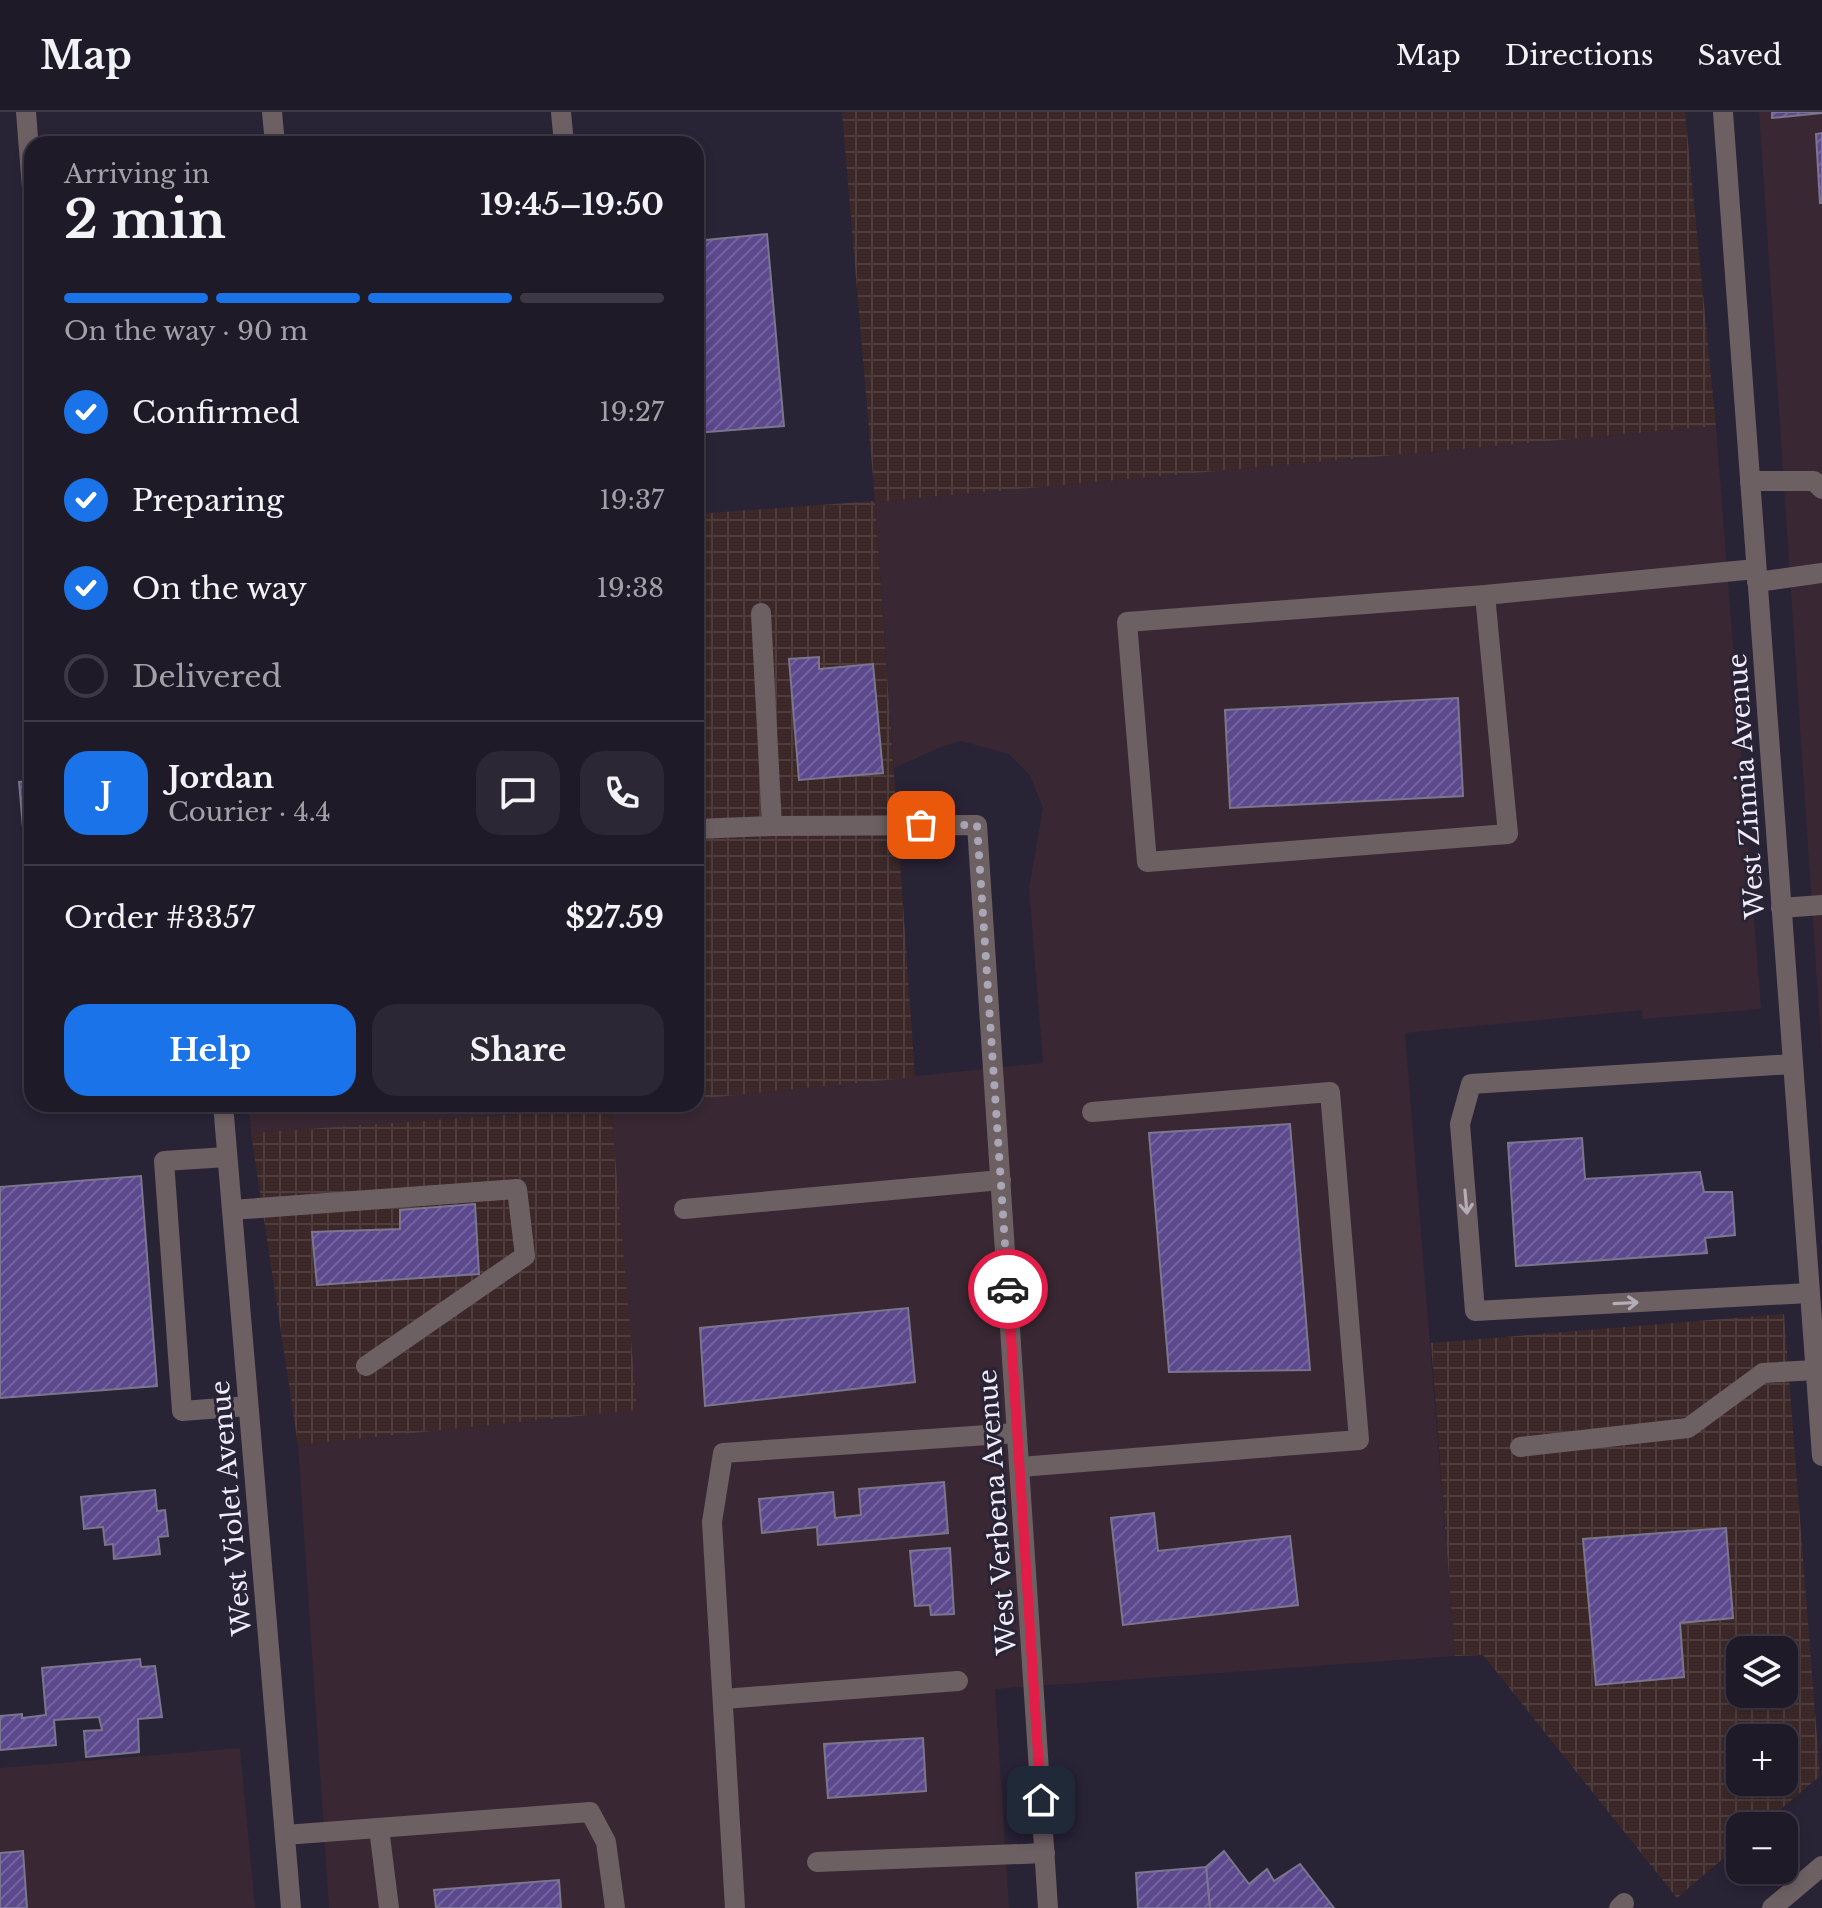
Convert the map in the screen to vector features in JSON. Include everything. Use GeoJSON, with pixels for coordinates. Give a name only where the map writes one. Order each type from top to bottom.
{"type":"FeatureCollection","features":[{"type":"Feature","properties":{"kind":"street"},"geometry":{"type":"LineString","coordinates":[[26,112],[28,136]]}},
{"type":"Feature","properties":{"kind":"street"},"geometry":{"type":"LineString","coordinates":[[272,112],[274,136]]}},
{"type":"Feature","properties":{"kind":"street"},"geometry":{"type":"LineString","coordinates":[[561,112],[563,136]]}},
{"type":"Feature","properties":{"kind":"street","name":"West Zinnia Avenue"},"geometry":{"type":"LineString","coordinates":[[1723,112],[1822,1456]]}},
{"type":"Feature","properties":{"kind":"street"},"geometry":{"type":"LineString","coordinates":[[1750,481],[1814,481],[1822,489]]}},
{"type":"Feature","properties":{"kind":"street"},"geometry":{"type":"LineString","coordinates":[[1485,595],[1508,834],[1147,862],[1127,622],[1485,595],[1822,573]]}},
{"type":"Feature","properties":{"kind":"street"},"geometry":{"type":"LineString","coordinates":[[704,829],[772,826],[761,613]]}},
{"type":"Feature","properties":{"kind":"street","name":"West Verbena Avenue"},"geometry":{"type":"LineString","coordinates":[[772,826],[977,825],[1048,1908]]}},
{"type":"Feature","properties":{"kind":"street"},"geometry":{"type":"LineString","coordinates":[[1781,908],[1822,905]]}},
{"type":"Feature","properties":{"kind":"street"},"geometry":{"type":"LineString","coordinates":[[1793,1064],[1471,1084],[1460,1124],[1475,1311],[1809,1293]]}},
{"type":"Feature","properties":{"kind":"street"},"geometry":{"type":"LineString","coordinates":[[1020,1467],[1359,1440],[1330,1092],[1092,1112]]}},
{"type":"Feature","properties":{"kind":"street","name":"West Violet Avenue"},"geometry":{"type":"LineString","coordinates":[[224,1112],[291,1908]]}},
{"type":"Feature","properties":{"kind":"street"},"geometry":{"type":"LineString","coordinates":[[227,1157],[164,1161],[182,1411],[248,1406]]}},
{"type":"Feature","properties":{"kind":"street"},"geometry":{"type":"LineString","coordinates":[[684,1209],[1001,1180]]}},
{"type":"Feature","properties":{"kind":"street"},"geometry":{"type":"LineString","coordinates":[[232,1210],[517,1189],[525,1256],[366,1366]]}},
{"type":"Feature","properties":{"kind":"street"},"geometry":{"type":"LineString","coordinates":[[1520,1447],[1688,1428],[1763,1373],[1815,1370]]}},
{"type":"Feature","properties":{"kind":"street"},"geometry":{"type":"LineString","coordinates":[[735,1908],[712,1522],[723,1453],[1017,1433]]}},
{"type":"Feature","properties":{"kind":"street"},"geometry":{"type":"LineString","coordinates":[[723,1699],[958,1681]]}},
{"type":"Feature","properties":{"kind":"street"},"geometry":{"type":"LineString","coordinates":[[285,1835],[590,1812],[606,1842],[615,1908]]}},
{"type":"Feature","properties":{"kind":"street"},"geometry":{"type":"LineString","coordinates":[[379,1828],[389,1908]]}},
{"type":"Feature","properties":{"kind":"street"},"geometry":{"type":"LineString","coordinates":[[817,1862],[1045,1853]]}},
{"type":"Feature","properties":{"kind":"street"},"geometry":{"type":"LineString","coordinates":[[1772,1908],[1822,1866]]}},
{"type":"Feature","properties":{"kind":"shaded area"},"geometry":{"type":"Polygon","coordinates":[[[842,112],[1685,112],[1716,426],[875,502],[915,1077],[704,1098],[704,513],[875,501],[842,112]]]}},
{"type":"Feature","properties":{"kind":"shaded area"},"geometry":{"type":"Polygon","coordinates":[[[1759,112],[1822,112],[1822,1057],[1759,112]]]}},
{"type":"Feature","properties":{"kind":"shaded area"},"geometry":{"type":"Polygon","coordinates":[[[1716,426],[1761,1009],[1643,1019],[1642,1010],[1405,1033],[1455,1656],[995,1689],[1009,1908],[329,1908],[298,1445],[636,1410],[611,1112],[704,1112],[704,1098],[1043,1063],[1029,889],[1043,808],[1030,775],[1009,754],[961,741],[894,768],[875,502],[1716,426]]]}},
{"type":"Feature","properties":{"kind":"shaded area"},"geometry":{"type":"Polygon","coordinates":[[[250,1112],[547,1112],[251,1133],[250,1112]]]}},
{"type":"Feature","properties":{"kind":"shaded area"},"geometry":{"type":"Polygon","coordinates":[[[547,1112],[611,1112],[637,1410],[298,1445],[251,1133],[547,1112]]]}},
{"type":"Feature","properties":{"kind":"shaded area"},"geometry":{"type":"Polygon","coordinates":[[[1784,1314],[1820,1776],[1798,1795],[1798,1724],[1726,1724],[1726,1796],[1796,1796],[1778,1812],[1726,1812],[1726,1856],[1677,1898],[1483,1655],[1455,1656],[1431,1343],[1784,1314]]]}},
{"type":"Feature","properties":{"kind":"shaded area"},"geometry":{"type":"Polygon","coordinates":[[[240,1748],[255,1908],[0,1908],[0,1768],[240,1748]]]}},
{"type":"Feature","properties":{"kind":"building"},"geometry":{"type":"Polygon","coordinates":[[[1772,112],[1822,112],[1822,113],[1772,118],[1772,112]]]}},
{"type":"Feature","properties":{"kind":"building"},"geometry":{"type":"Polygon","coordinates":[[[1822,133],[1822,203],[1820,203],[1816,134],[1822,133]]]}},
{"type":"Feature","properties":{"kind":"building"},"geometry":{"type":"Polygon","coordinates":[[[767,234],[784,426],[704,432],[704,240],[767,234]]]}},
{"type":"Feature","properties":{"kind":"building"},"geometry":{"type":"Polygon","coordinates":[[[819,657],[819,669],[873,664],[883,773],[799,780],[789,659],[819,657]]]}},
{"type":"Feature","properties":{"kind":"building"},"geometry":{"type":"Polygon","coordinates":[[[1458,698],[1463,796],[1230,808],[1225,710],[1458,698]]]}},
{"type":"Feature","properties":{"kind":"building"},"geometry":{"type":"Polygon","coordinates":[[[19,782],[24,782],[24,839],[19,782]]]}},
{"type":"Feature","properties":{"kind":"building"},"geometry":{"type":"Polygon","coordinates":[[[1290,1124],[1310,1370],[1169,1372],[1149,1133],[1290,1124]]]}},
{"type":"Feature","properties":{"kind":"building"},"geometry":{"type":"Polygon","coordinates":[[[1582,1138],[1585,1179],[1700,1172],[1704,1192],[1732,1192],[1735,1235],[1705,1238],[1707,1253],[1516,1266],[1508,1143],[1582,1138]]]}},
{"type":"Feature","properties":{"kind":"building"},"geometry":{"type":"Polygon","coordinates":[[[141,1176],[157,1386],[0,1398],[0,1187],[141,1176]]]}},
{"type":"Feature","properties":{"kind":"building"},"geometry":{"type":"Polygon","coordinates":[[[475,1204],[479,1274],[317,1285],[312,1232],[400,1229],[400,1210],[475,1204]]]}},
{"type":"Feature","properties":{"kind":"building"},"geometry":{"type":"Polygon","coordinates":[[[908,1308],[915,1382],[705,1406],[700,1328],[908,1308]]]}},
{"type":"Feature","properties":{"kind":"building"},"geometry":{"type":"Polygon","coordinates":[[[944,1482],[948,1533],[818,1545],[817,1527],[762,1533],[759,1499],[833,1492],[835,1518],[861,1515],[859,1489],[944,1482]]]}},
{"type":"Feature","properties":{"kind":"building"},"geometry":{"type":"Polygon","coordinates":[[[155,1490],[157,1511],[165,1510],[168,1536],[158,1537],[160,1554],[114,1559],[113,1544],[105,1545],[103,1527],[84,1529],[81,1497],[155,1490]]]}},
{"type":"Feature","properties":{"kind":"building"},"geometry":{"type":"Polygon","coordinates":[[[1154,1513],[1158,1551],[1290,1536],[1298,1605],[1123,1625],[1111,1518],[1154,1513]]]}},
{"type":"Feature","properties":{"kind":"building"},"geometry":{"type":"Polygon","coordinates":[[[1726,1528],[1733,1618],[1680,1623],[1684,1677],[1596,1685],[1583,1539],[1726,1528]]]}},
{"type":"Feature","properties":{"kind":"building"},"geometry":{"type":"Polygon","coordinates":[[[950,1548],[954,1614],[931,1615],[930,1605],[915,1606],[910,1551],[950,1548]]]}},
{"type":"Feature","properties":{"kind":"building"},"geometry":{"type":"Polygon","coordinates":[[[140,1659],[141,1667],[155,1666],[162,1717],[138,1719],[139,1752],[86,1757],[84,1731],[102,1730],[99,1717],[54,1720],[56,1745],[0,1750],[0,1716],[22,1714],[22,1718],[46,1715],[42,1668],[140,1659]]]}},
{"type":"Feature","properties":{"kind":"building"},"geometry":{"type":"Polygon","coordinates":[[[923,1738],[926,1791],[828,1798],[824,1744],[923,1738]]]}},
{"type":"Feature","properties":{"kind":"building"},"geometry":{"type":"Polygon","coordinates":[[[23,1851],[27,1908],[0,1908],[0,1853],[23,1851]]]}},
{"type":"Feature","properties":{"kind":"building"},"geometry":{"type":"Polygon","coordinates":[[[1224,1851],[1249,1884],[1267,1869],[1274,1881],[1300,1864],[1334,1908],[1210,1908],[1206,1867],[1224,1851]]]}},
{"type":"Feature","properties":{"kind":"building"},"geometry":{"type":"Polygon","coordinates":[[[1206,1867],[1210,1908],[1138,1908],[1136,1873],[1206,1867]]]}},
{"type":"Feature","properties":{"kind":"building"},"geometry":{"type":"Polygon","coordinates":[[[559,1880],[561,1908],[436,1908],[434,1890],[559,1880]]]}},
{"type":"Feature","properties":{"kind":"way so far"},"geometry":{"type":"LineString","coordinates":[[921,825],[977,825],[1008,1289]]}},
{"type":"Feature","properties":{"kind":"route"},"geometry":{"type":"LineString","coordinates":[[1008,1289],[1041,1800]]}}]}
